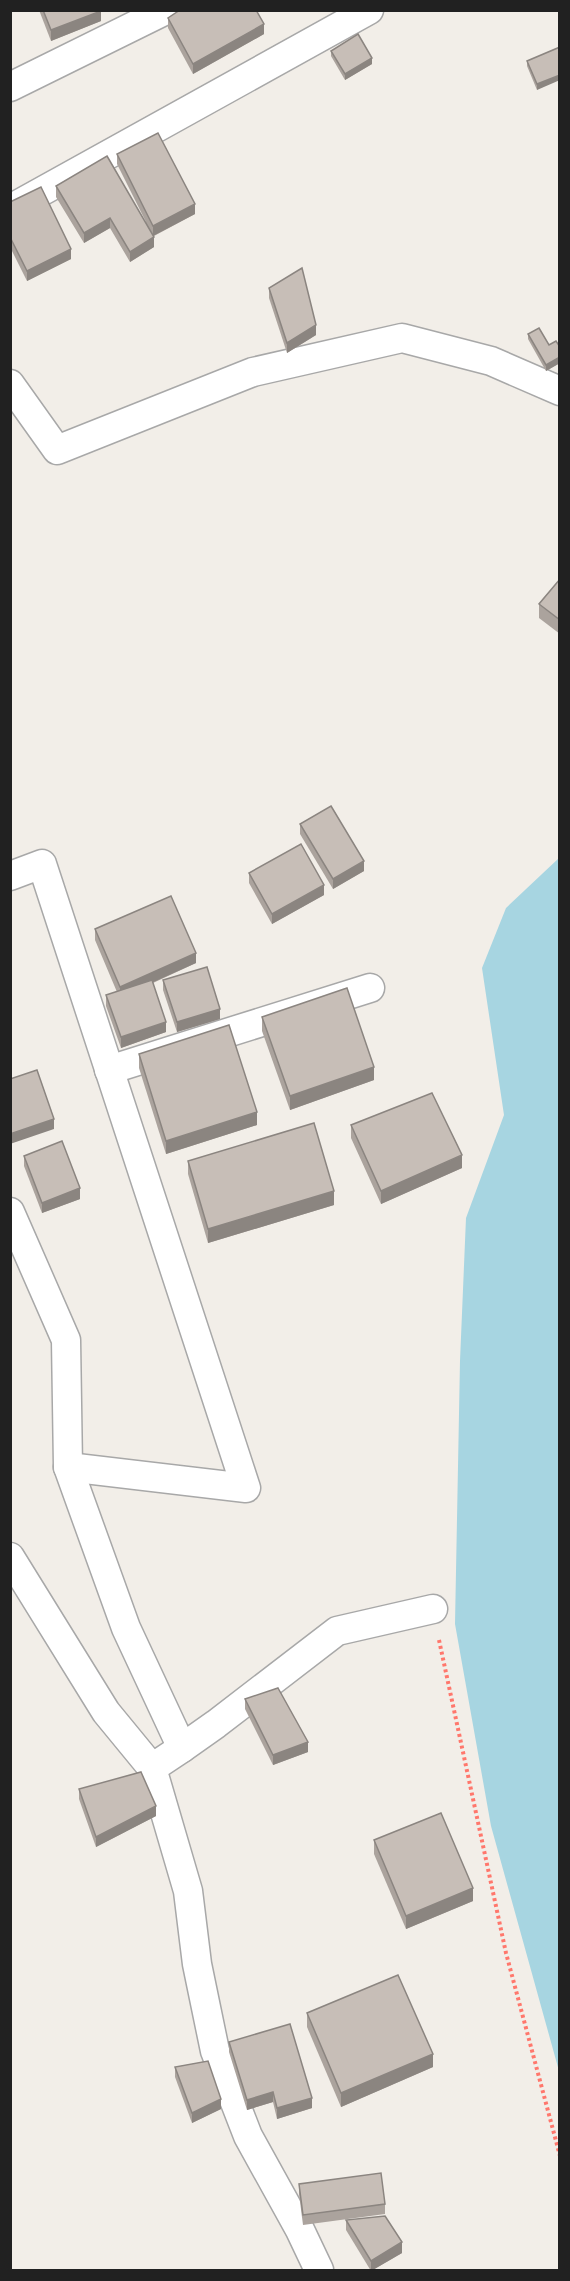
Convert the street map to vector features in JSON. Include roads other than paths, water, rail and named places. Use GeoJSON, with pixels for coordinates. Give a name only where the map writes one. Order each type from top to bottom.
{"type":"FeatureCollection","features":[{"type":"Feature","properties":{"kind":"street"},"geometry":{"type":"LineString","coordinates":[[10,87],[166,10]]}},
{"type":"Feature","properties":{"kind":"street"},"geometry":{"type":"LineString","coordinates":[[10,209],[369,10]]}},
{"type":"Feature","properties":{"kind":"street"},"geometry":{"type":"LineString","coordinates":[[10,384],[57,450],[253,372],[402,338],[491,361],[560,391]]}},
{"type":"Feature","properties":{"kind":"street"},"geometry":{"type":"LineString","coordinates":[[10,876],[42,864],[246,1488],[68,1467]]}},
{"type":"Feature","properties":{"kind":"street"},"geometry":{"type":"LineString","coordinates":[[109,1070],[370,987]]}},
{"type":"Feature","properties":{"kind":"street"},"geometry":{"type":"LineString","coordinates":[[10,1212],[66,1340],[68,1467],[126,1628],[182,1748]]}},
{"type":"Feature","properties":{"kind":"street"},"geometry":{"type":"LineString","coordinates":[[10,1557],[106,1712],[152,1768],[188,1891],[197,1964],[215,2051],[248,2136],[300,2230],[319,2271]]}},
{"type":"Feature","properties":{"kind":"street"},"geometry":{"type":"LineString","coordinates":[[152,1768],[216,1724],[337,1631],[432,1609]]}},
{"type":"Feature","properties":{"kind":"water"},"geometry":{"type":"Polygon","coordinates":[[[559,858],[559,2071],[491,1826],[455,1624],[460,1361],[466,1218],[504,1115],[482,968],[506,908],[559,858]]]}}]}
